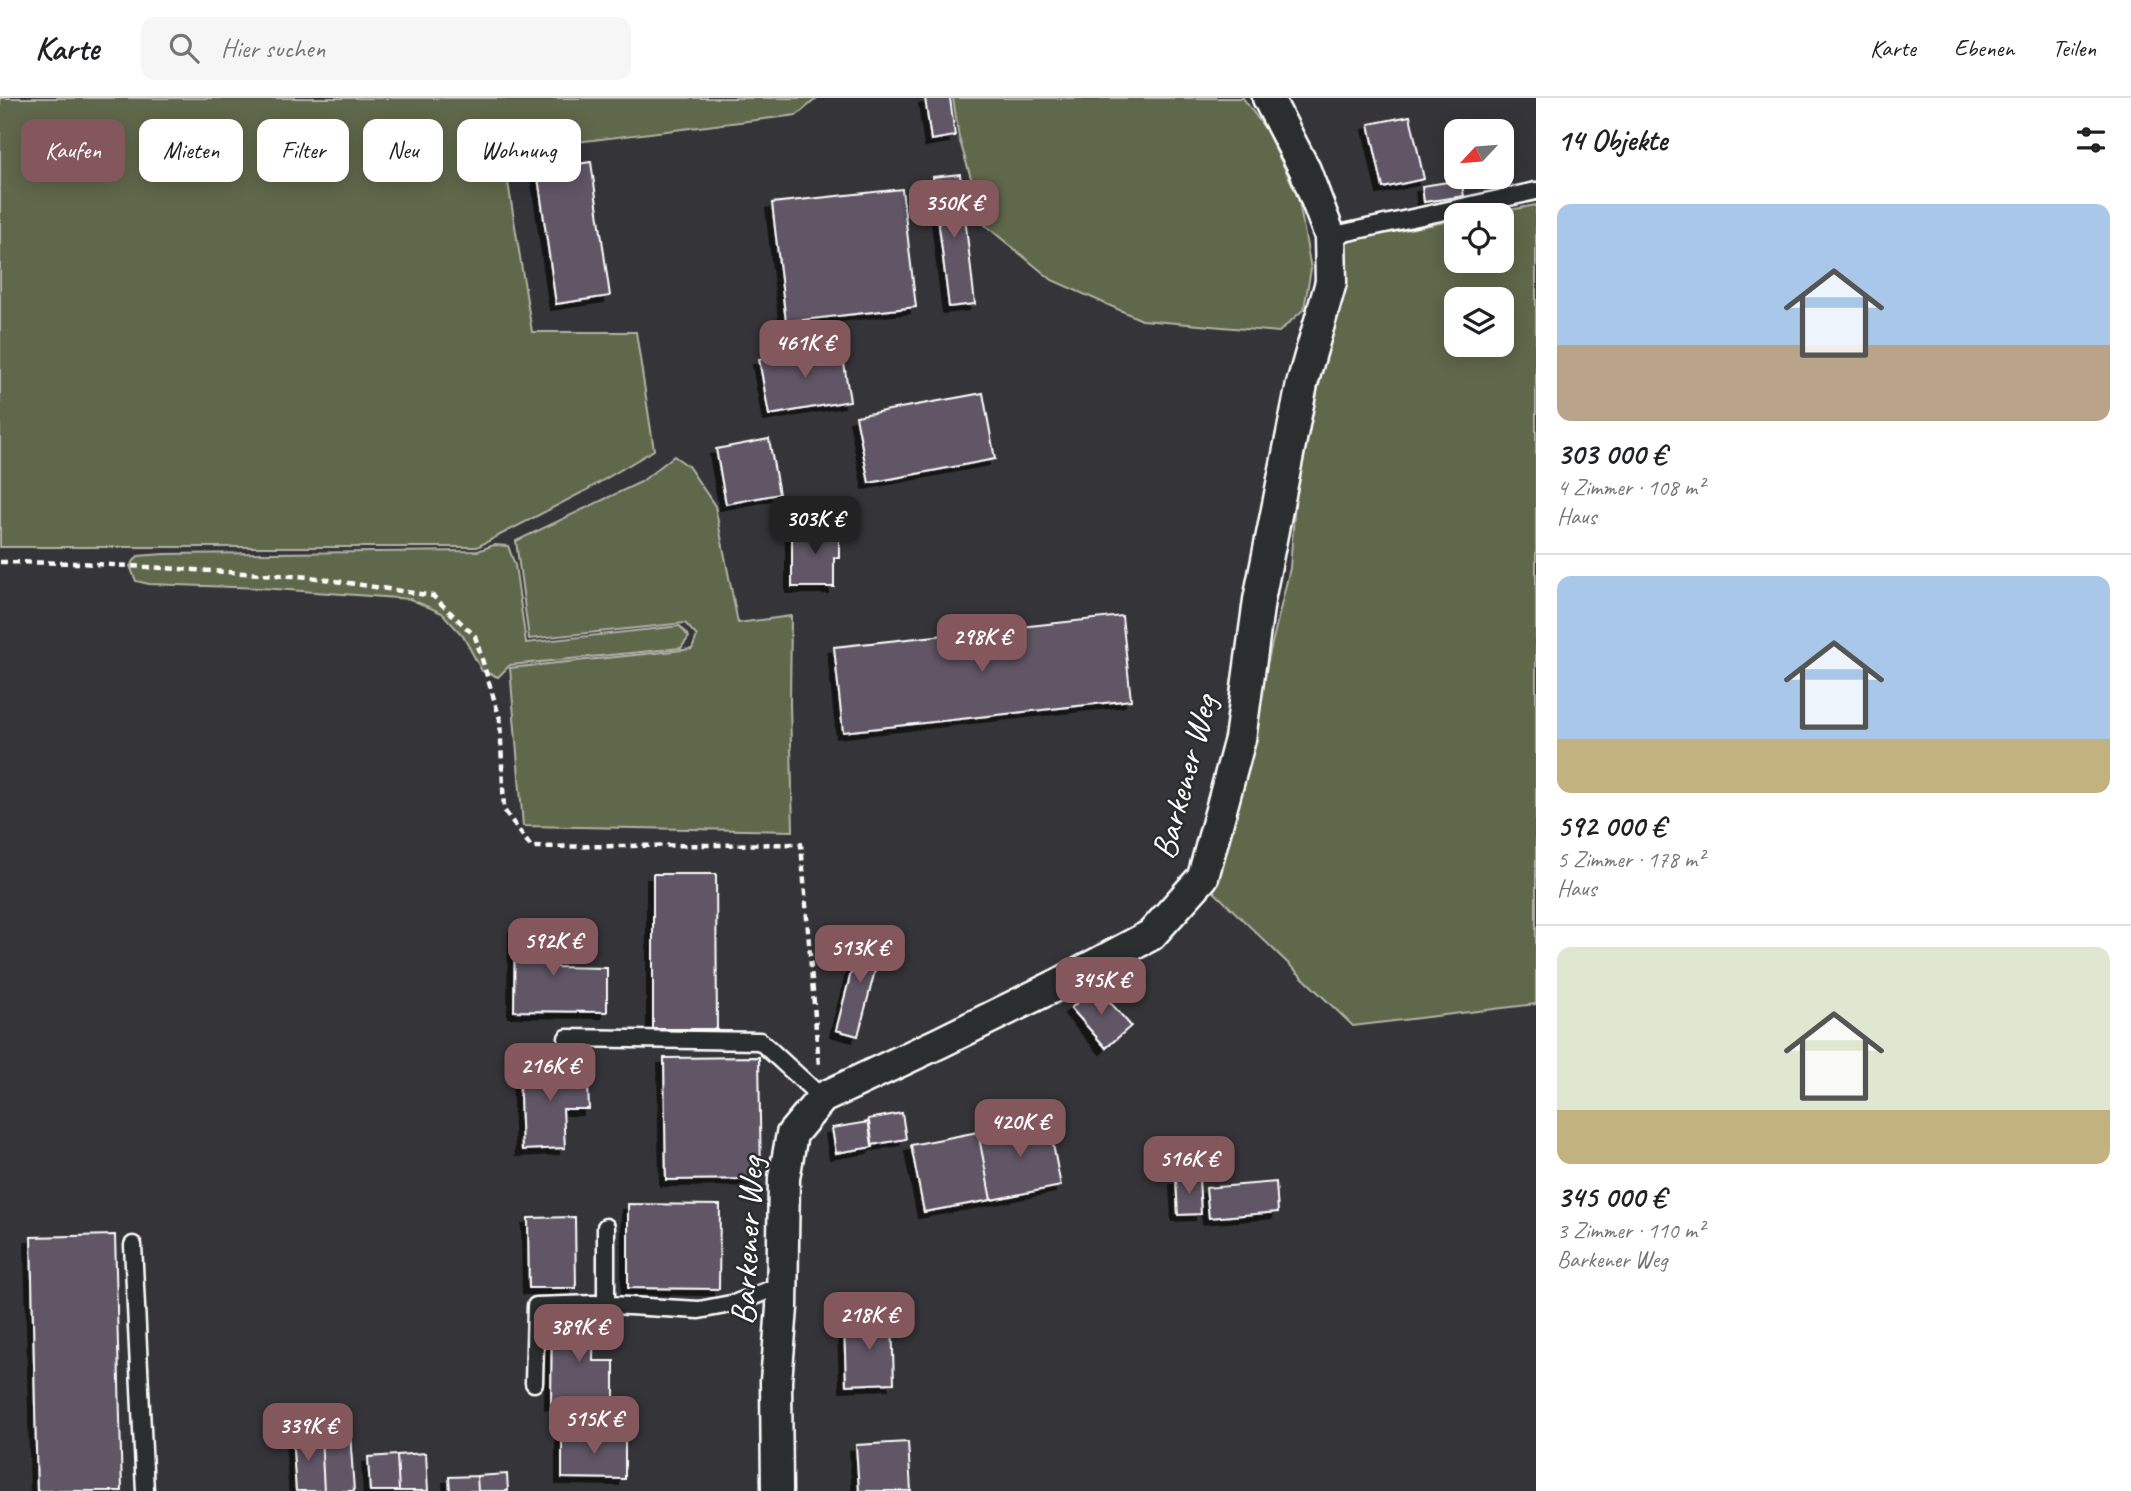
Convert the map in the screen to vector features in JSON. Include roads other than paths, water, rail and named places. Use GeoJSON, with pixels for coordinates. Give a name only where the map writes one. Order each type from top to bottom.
{"type":"FeatureCollection","features":[{"type":"Feature","properties":{"kind":"street","name":"Barkener Weg"},"geometry":{"type":"LineString","coordinates":[[776,1491],[776,1381],[782,1285],[784,1178],[792,1134],[822,1098],[975,1026],[1151,935],[1203,877],[1240,738],[1259,600],[1302,384],[1332,282],[1330,236],[1305,170],[1268,98]]}},
{"type":"Feature","properties":{"kind":"lane"},"geometry":{"type":"LineString","coordinates":[[1330,236],[1536,191]]}},
{"type":"Feature","properties":{"kind":"lane"},"geometry":{"type":"LineString","coordinates":[[567,1038],[760,1041],[822,1098]]}},
{"type":"Feature","properties":{"kind":"lane"},"geometry":{"type":"LineString","coordinates":[[606,1227],[606,1305]]}},
{"type":"Feature","properties":{"kind":"lane"},"geometry":{"type":"LineString","coordinates":[[133,1245],[145,1491]]}},
{"type":"Feature","properties":{"kind":"lane"},"geometry":{"type":"LineString","coordinates":[[534,1383],[536,1306],[606,1305],[699,1310],[736,1303],[782,1285]]}}]}
